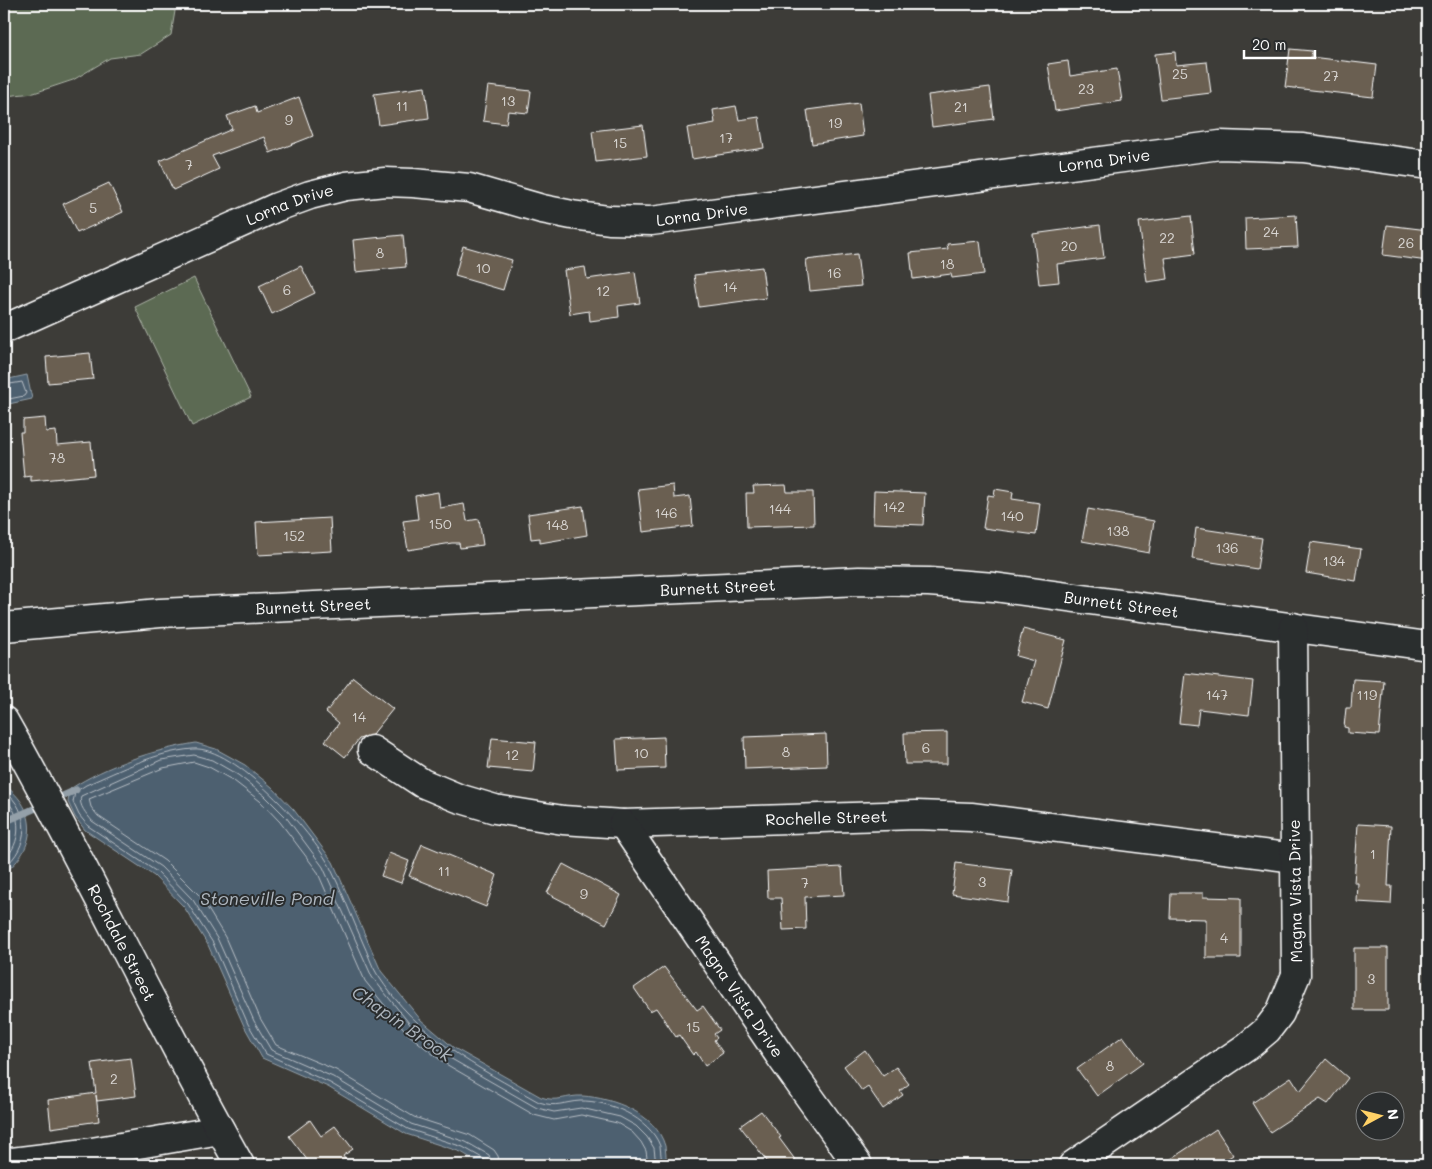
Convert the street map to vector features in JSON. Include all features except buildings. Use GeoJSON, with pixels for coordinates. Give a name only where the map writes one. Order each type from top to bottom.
{"type":"FeatureCollection","features":[{"type":"Feature","properties":{"kind":"street","name":"Lorna Drive"},"geometry":{"type":"LineString","coordinates":[[4,329],[277,207],[327,190],[366,184],[413,183],[469,188],[542,209],[572,215],[609,220],[651,221],[1220,145],[1294,147],[1428,165]]}},
{"type":"Feature","properties":{"kind":"street","name":"Burnett Street"},"geometry":{"type":"LineString","coordinates":[[4,627],[160,612],[892,581],[994,587],[1428,646]]}},
{"type":"Feature","properties":{"kind":"street","name":"Magna Vista Drive"},"geometry":{"type":"LineString","coordinates":[[1073,1165],[1248,1046],[1276,1021],[1296,975],[1292,627]]}},
{"type":"Feature","properties":{"kind":"street","name":"Rochdale Street"},"geometry":{"type":"LineString","coordinates":[[4,721],[58,817],[184,1066],[240,1165]]}},
{"type":"Feature","properties":{"kind":"street","name":"Rochelle Street"},"geometry":{"type":"LineString","coordinates":[[372,750],[422,783],[458,798],[534,816],[623,824],[916,815],[971,817],[1295,858]]}},
{"type":"Feature","properties":{"kind":"street","name":"Magna Vista Drive"},"geometry":{"type":"LineString","coordinates":[[623,824],[858,1165]]}},
{"type":"Feature","properties":{"kind":"street"},"geometry":{"type":"LineString","coordinates":[[4,1163],[86,1153],[220,1130]]}},
{"type":"Feature","properties":{"kind":"green space"},"geometry":{"type":"Polygon","coordinates":[[[4,4],[168,4],[175,11],[171,35],[141,54],[110,58],[73,80],[34,93],[5,96],[4,4]]]}},
{"type":"Feature","properties":{"kind":"green space"},"geometry":{"type":"Polygon","coordinates":[[[194,278],[251,397],[192,426],[135,307],[194,278]]]}},
{"type":"Feature","properties":{"kind":"water"},"geometry":{"type":"Polygon","coordinates":[[[27,375],[32,399],[4,405],[4,380],[27,375]]]}},
{"type":"Feature","properties":{"kind":"water","name":"Stoneville Pond"},"geometry":{"type":"Polygon","coordinates":[[[196,743],[216,749],[245,765],[272,787],[294,810],[333,862],[381,971],[421,1020],[454,1048],[541,1097],[557,1099],[577,1096],[594,1097],[632,1109],[643,1116],[660,1134],[665,1146],[667,1165],[483,1165],[461,1152],[406,1134],[328,1087],[262,1058],[244,1026],[208,945],[184,907],[154,876],[85,830],[75,817],[68,802],[70,789],[99,773],[147,754],[196,743]]]}},
{"type":"Feature","properties":{"kind":"water"},"geometry":{"type":"Polygon","coordinates":[[[4,785],[23,806],[28,817],[30,829],[28,841],[23,852],[4,873],[4,785]]]}},
{"type":"Feature","properties":{"kind":"waterway","name":"Chapin Brook"},"geometry":{"type":"LineString","coordinates":[[54,800],[76,790]]}},
{"type":"Feature","properties":{"kind":"waterway","name":"Chapin Brook"},"geometry":{"type":"LineString","coordinates":[[4,822],[45,804]]}}]}
